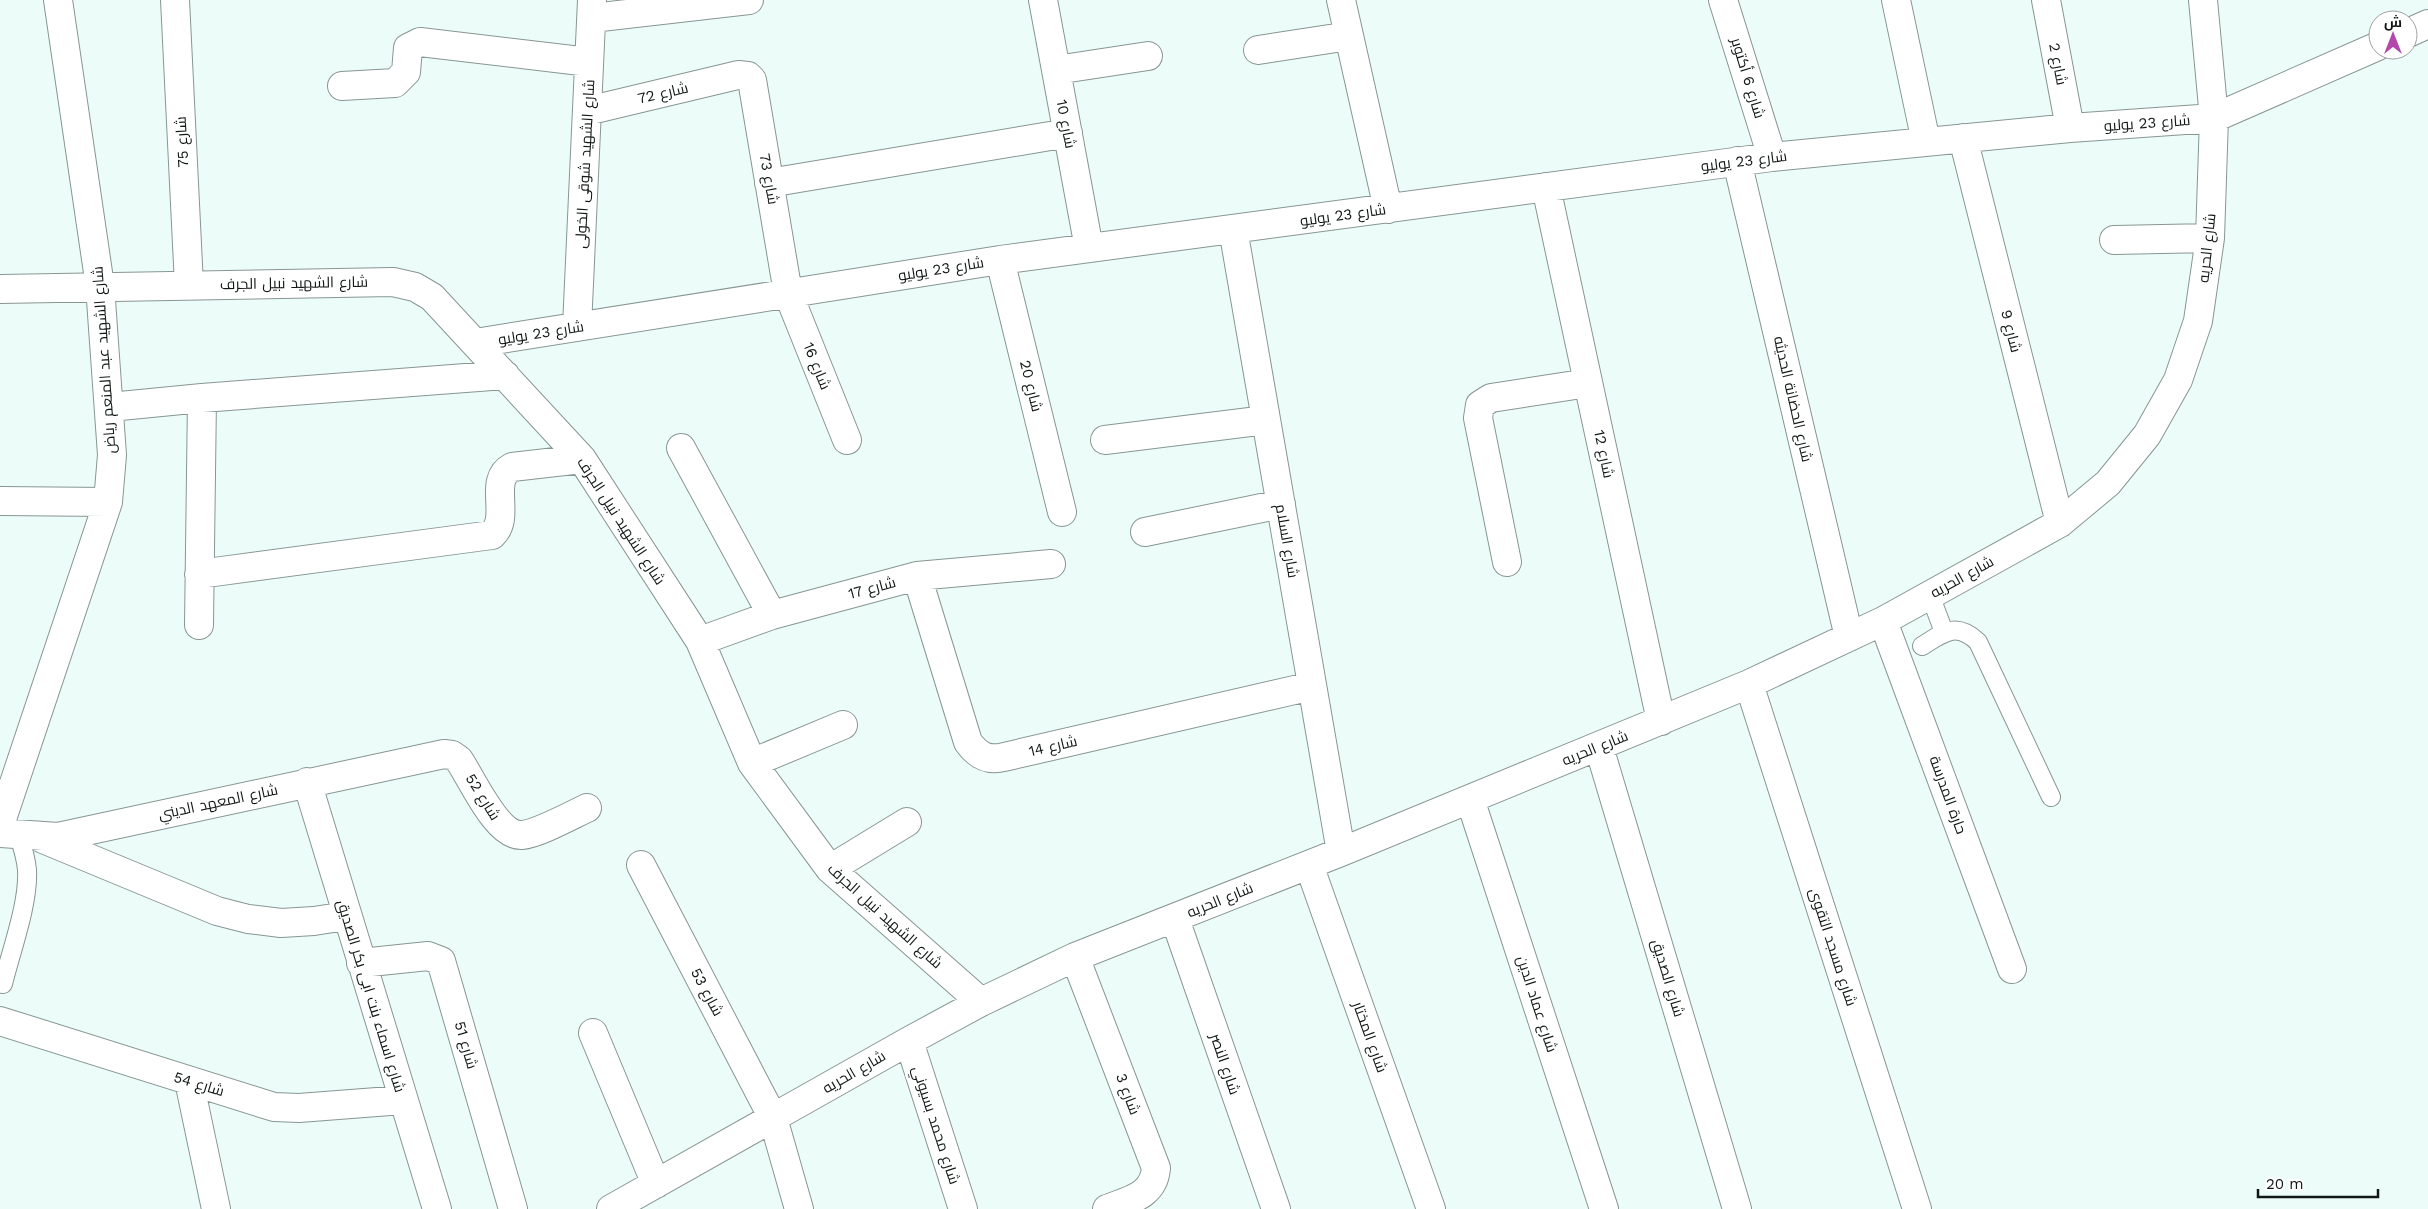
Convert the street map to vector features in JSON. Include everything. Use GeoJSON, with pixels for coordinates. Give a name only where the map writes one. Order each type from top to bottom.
{"type":"FeatureCollection","features":[{"type":"Feature","properties":{"kind":"street","name":"شارع الشهيد عبد المنعم رياض"},"geometry":{"type":"LineString","coordinates":[[14,832],[108,502],[112,455],[100,286],[58,0]]}},
{"type":"Feature","properties":{"kind":"street","name":"شارع 75"},"geometry":{"type":"LineString","coordinates":[[175,0],[190,285]]}},
{"type":"Feature","properties":{"kind":"street"},"geometry":{"type":"LineString","coordinates":[[592,9],[749,0]]}},
{"type":"Feature","properties":{"kind":"street","name":"شارع 10"},"geometry":{"type":"LineString","coordinates":[[1043,0],[1090,248]]}},
{"type":"Feature","properties":{"kind":"street"},"geometry":{"type":"LineString","coordinates":[[1341,0],[1388,209]]}},
{"type":"Feature","properties":{"kind":"street","name":"شارع 6 أكتوبر"},"geometry":{"type":"LineString","coordinates":[[1724,0],[1772,157]]}},
{"type":"Feature","properties":{"kind":"street"},"geometry":{"type":"LineString","coordinates":[[1896,0],[1926,142]]}},
{"type":"Feature","properties":{"kind":"street","name":"شارع 2"},"geometry":{"type":"LineString","coordinates":[[2046,0],[2070,128]]}},
{"type":"Feature","properties":{"kind":"street","name":"شارع الحريه"},"geometry":{"type":"LineString","coordinates":[[611,1209],[648,1195],[773,1118],[909,1041],[981,1002],[1074,956],[1175,919],[1749,684],[1883,621],[2060,523],[2108,483],[2148,434],[2178,380],[2198,321],[2210,238],[2214,118],[2203,0]]}},
{"type":"Feature","properties":{"kind":"street","name":"شارع الشهيد شوقى الخولى"},"geometry":{"type":"LineString","coordinates":[[577,327],[592,9]]}},
{"type":"Feature","properties":{"kind":"street"},"geometry":{"type":"LineString","coordinates":[[1258,50],[1349,36]]}},
{"type":"Feature","properties":{"kind":"street"},"geometry":{"type":"LineString","coordinates":[[342,86],[390,84],[400,80],[406,72],[408,48],[420,42],[590,62]]}},
{"type":"Feature","properties":{"kind":"street","name":"شارع 23 يوليو"},"geometry":{"type":"LineString","coordinates":[[475,343],[1000,260],[1772,157],[2070,128],[2214,118],[2368,50]]}},
{"type":"Feature","properties":{"kind":"street"},"geometry":{"type":"LineString","coordinates":[[1056,70],[1148,56]]}},
{"type":"Feature","properties":{"kind":"street","name":"شارع 72"},"geometry":{"type":"LineString","coordinates":[[587,111],[738,75]]}},
{"type":"Feature","properties":{"kind":"street","name":"شارع 73"},"geometry":{"type":"LineString","coordinates":[[738,75],[748,76],[752,80],[788,293]]}},
{"type":"Feature","properties":{"kind":"street"},"geometry":{"type":"LineString","coordinates":[[769,184],[1068,133]]}},
{"type":"Feature","properties":{"kind":"street","name":"شارع 9"},"geometry":{"type":"LineString","coordinates":[[1963,138],[2060,523]]}},
{"type":"Feature","properties":{"kind":"street","name":"شارع الحضانة الحديثه"},"geometry":{"type":"LineString","coordinates":[[1736,162],[1849,637]]}},
{"type":"Feature","properties":{"kind":"street","name":"شارع 12"},"geometry":{"type":"LineString","coordinates":[[1546,188],[1661,721]]}},
{"type":"Feature","properties":{"kind":"street","name":"شارع السلام"},"geometry":{"type":"LineString","coordinates":[[1232,229],[1341,852]]}},
{"type":"Feature","properties":{"kind":"street"},"geometry":{"type":"LineString","coordinates":[[2114,240],[2210,238]]}},
{"type":"Feature","properties":{"kind":"street","name":"شارع 20"},"geometry":{"type":"LineString","coordinates":[[1000,260],[1062,512]]}},
{"type":"Feature","properties":{"kind":"street","name":"شارع الشهيد نبيل الجرف"},"geometry":{"type":"LineString","coordinates":[[0,289],[393,282],[415,287],[432,297],[582,459],[700,641],[752,764],[830,869],[981,1002]]}},
{"type":"Feature","properties":{"kind":"street","name":"شارع 16"},"geometry":{"type":"LineString","coordinates":[[788,293],[847,440]]}},
{"type":"Feature","properties":{"kind":"street"},"geometry":{"type":"LineString","coordinates":[[110,407],[202,398],[505,375]]}},
{"type":"Feature","properties":{"kind":"street"},"geometry":{"type":"LineString","coordinates":[[1507,562],[1478,418],[1480,405],[1491,398],[1588,383]]}},
{"type":"Feature","properties":{"kind":"street"},"geometry":{"type":"LineString","coordinates":[[199,625],[202,398]]}},
{"type":"Feature","properties":{"kind":"street"},"geometry":{"type":"LineString","coordinates":[[1105,440],[1266,420]]}},
{"type":"Feature","properties":{"kind":"street"},"geometry":{"type":"LineString","coordinates":[[681,448],[772,615]]}},
{"type":"Feature","properties":{"kind":"street"},"geometry":{"type":"LineString","coordinates":[[199,574],[492,535],[500,524],[501,479],[507,470],[512,467],[582,459]]}},
{"type":"Feature","properties":{"kind":"street"},"geometry":{"type":"LineString","coordinates":[[0,501],[108,502]]}},
{"type":"Feature","properties":{"kind":"street"},"geometry":{"type":"LineString","coordinates":[[1145,532],[1281,504]]}},
{"type":"Feature","properties":{"kind":"street","name":"شارع 17"},"geometry":{"type":"LineString","coordinates":[[700,641],[772,615],[917,576],[1051,564]]}},
{"type":"Feature","properties":{"kind":"street","name":"شارع 14"},"geometry":{"type":"LineString","coordinates":[[917,576],[968,742],[982,757],[994,760],[1004,758],[1312,686]]}},
{"type":"Feature","properties":{"kind":"street","name":"حارة المدرسة"},"geometry":{"type":"LineString","coordinates":[[1883,621],[2012,968]]}},
{"type":"Feature","properties":{"kind":"street","name":"شارع مسجد التقوى"},"geometry":{"type":"LineString","coordinates":[[1749,684],[1918,1209]]}},
{"type":"Feature","properties":{"kind":"street"},"geometry":{"type":"LineString","coordinates":[[752,764],[844,726]]}},
{"type":"Feature","properties":{"kind":"street","name":"شارع الصديق"},"geometry":{"type":"LineString","coordinates":[[1599,747],[1737,1209]]}},
{"type":"Feature","properties":{"kind":"street","name":"شارع المعهد الديني"},"geometry":{"type":"LineString","coordinates":[[14,832],[48,837],[68,835],[307,782],[436,756]]}},
{"type":"Feature","properties":{"kind":"street","name":"شارع 52"},"geometry":{"type":"LineString","coordinates":[[436,756],[452,756],[459,760],[500,825],[511,833],[524,835],[587,808]]}},
{"type":"Feature","properties":{"kind":"street","name":"شارع اسماء بنت ابى بكر الصديق"},"geometry":{"type":"LineString","coordinates":[[307,782],[436,1209]]}},
{"type":"Feature","properties":{"kind":"street","name":"شارع عماد الدين"},"geometry":{"type":"LineString","coordinates":[[1470,799],[1604,1209]]}},
{"type":"Feature","properties":{"kind":"street"},"geometry":{"type":"LineString","coordinates":[[830,869],[907,822]]}},
{"type":"Feature","properties":{"kind":"street"},"geometry":{"type":"LineString","coordinates":[[14,832],[216,911],[248,919],[281,923],[314,921],[346,916]]}},
{"type":"Feature","properties":{"kind":"street","name":"شارع 53"},"geometry":{"type":"LineString","coordinates":[[641,865],[773,1118],[799,1209]]}},
{"type":"Feature","properties":{"kind":"street","name":"شارع المختار"},"geometry":{"type":"LineString","coordinates":[[1309,865],[1431,1209]]}},
{"type":"Feature","properties":{"kind":"street","name":"شارع النصر"},"geometry":{"type":"LineString","coordinates":[[1175,919],[1276,1209]]}},
{"type":"Feature","properties":{"kind":"street","name":"شارع 51"},"geometry":{"type":"LineString","coordinates":[[361,962],[428,956],[441,960],[513,1209]]}},
{"type":"Feature","properties":{"kind":"street","name":"شارع 3"},"geometry":{"type":"LineString","coordinates":[[1074,956],[1156,1168],[1155,1178],[1144,1194],[1107,1209]]}},
{"type":"Feature","properties":{"kind":"street","name":"شارع 54"},"geometry":{"type":"LineString","coordinates":[[0,1022],[262,1104],[287,1108],[403,1100]]}},
{"type":"Feature","properties":{"kind":"street"},"geometry":{"type":"LineString","coordinates":[[594,1033],[648,1195]]}},
{"type":"Feature","properties":{"kind":"street","name":"شارع محمد بسيوني"},"geometry":{"type":"LineString","coordinates":[[909,1041],[963,1209]]}},
{"type":"Feature","properties":{"kind":"street"},"geometry":{"type":"LineString","coordinates":[[190,1081],[216,1209]]}},
{"type":"Feature","properties":{"kind":"lane"},"geometry":{"type":"LineString","coordinates":[[1930,595],[1944,632]]}},
{"type":"Feature","properties":{"kind":"lane"},"geometry":{"type":"LineString","coordinates":[[1922,646],[1944,632],[1963,630],[1978,642],[2051,797]]}},
{"type":"Feature","properties":{"kind":"lane"},"geometry":{"type":"LineString","coordinates":[[3,984],[26,891],[27,871],[24,851],[14,832]]}}]}
